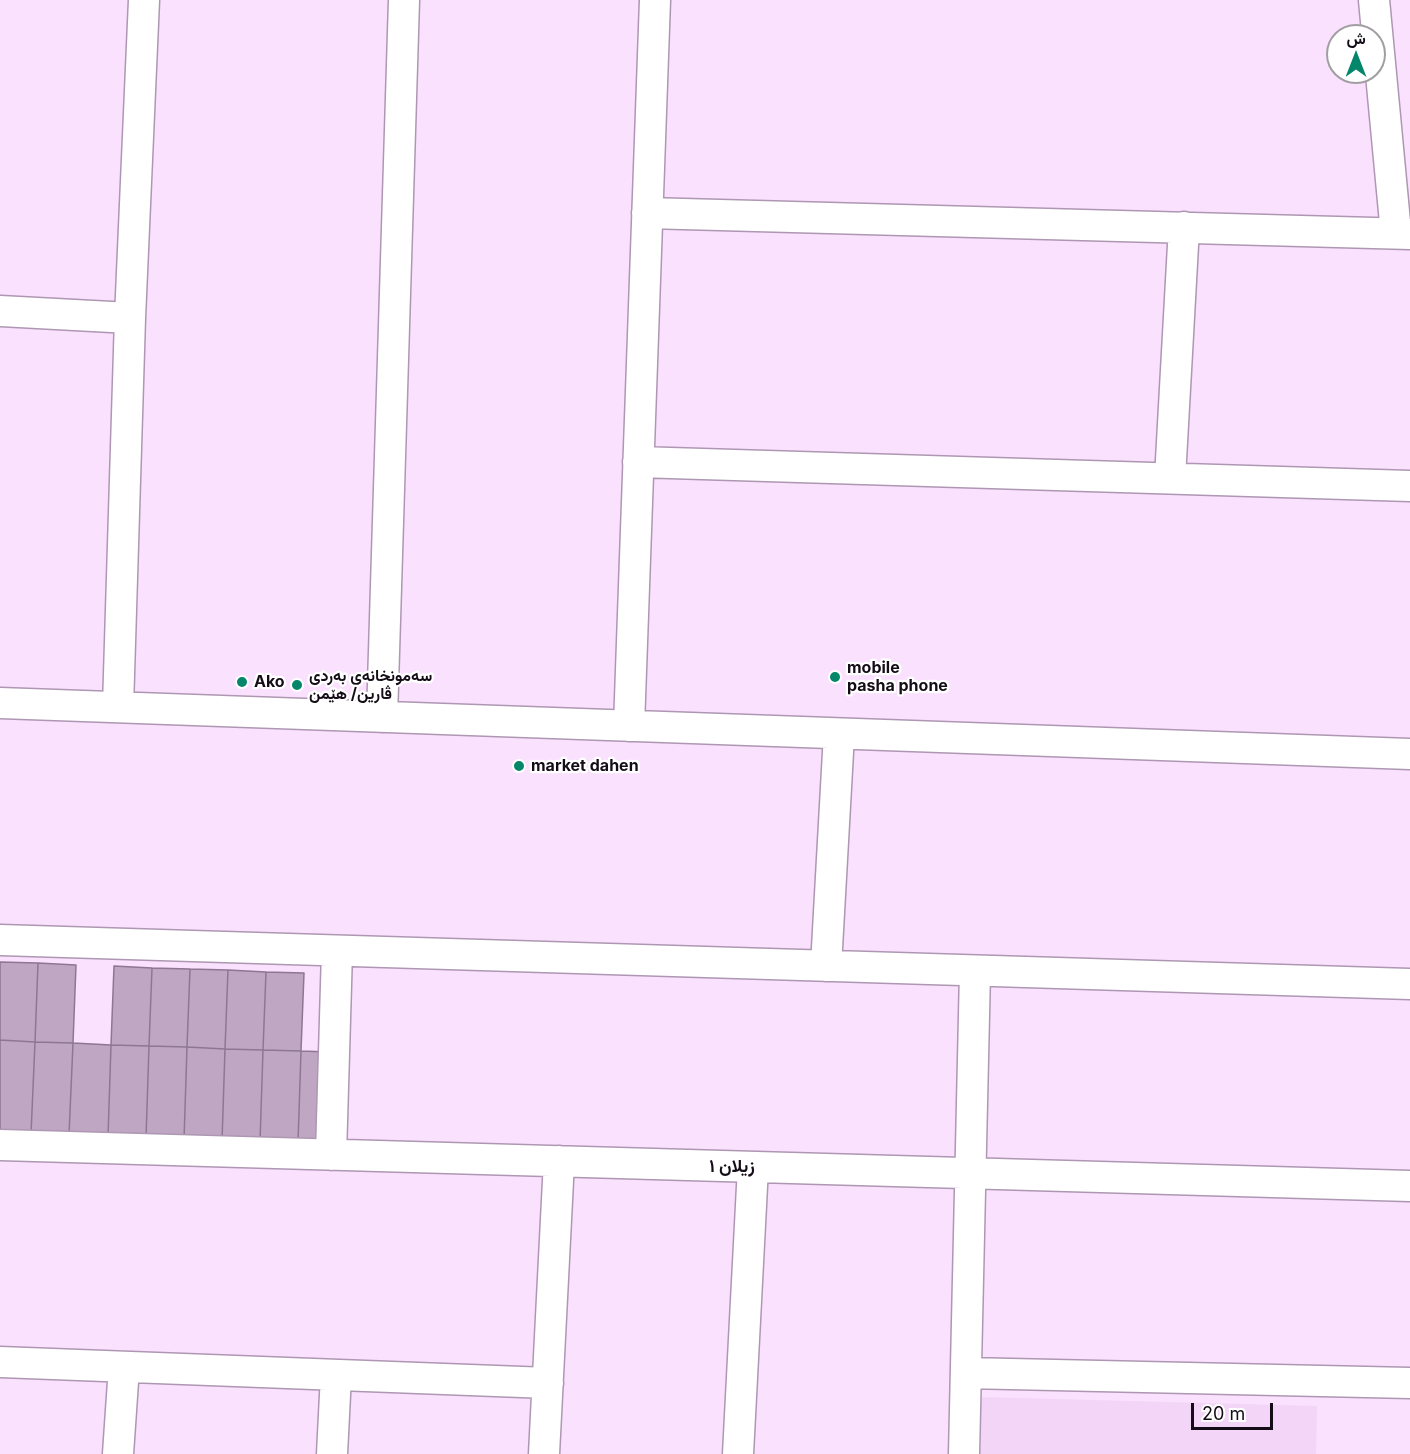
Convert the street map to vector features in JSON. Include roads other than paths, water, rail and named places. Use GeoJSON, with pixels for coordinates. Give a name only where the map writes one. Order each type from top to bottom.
{"type":"FeatureCollection","features":[{"type":"Feature","properties":{"kind":"street"},"geometry":{"type":"LineString","coordinates":[[118,708],[130,318],[144,0]]}},
{"type":"Feature","properties":{"kind":"street"},"geometry":{"type":"LineString","coordinates":[[382,717],[404,0]]}},
{"type":"Feature","properties":{"kind":"street"},"geometry":{"type":"LineString","coordinates":[[628,726],[655,0]]}},
{"type":"Feature","properties":{"kind":"street"},"geometry":{"type":"LineString","coordinates":[[647,213],[1403,233],[1374,0]]}},
{"type":"Feature","properties":{"kind":"street"},"geometry":{"type":"LineString","coordinates":[[1170,478],[1184,227]]}},
{"type":"Feature","properties":{"kind":"street"},"geometry":{"type":"LineString","coordinates":[[0,311],[130,318]]}},
{"type":"Feature","properties":{"kind":"street"},"geometry":{"type":"LineString","coordinates":[[638,462],[1410,486]]}},
{"type":"Feature","properties":{"kind":"street"},"geometry":{"type":"LineString","coordinates":[[0,703],[1410,754]]}},
{"type":"Feature","properties":{"kind":"street"},"geometry":{"type":"LineString","coordinates":[[826,966],[839,734]]}},
{"type":"Feature","properties":{"kind":"street"},"geometry":{"type":"LineString","coordinates":[[0,940],[1410,984]]}},
{"type":"Feature","properties":{"kind":"street"},"geometry":{"type":"LineString","coordinates":[[332,1155],[337,951]]}},
{"type":"Feature","properties":{"kind":"street"},"geometry":{"type":"LineString","coordinates":[[964,1454],[975,971]]}},
{"type":"Feature","properties":{"kind":"street"},"geometry":{"type":"LineString","coordinates":[[0,1145],[1410,1186]]}},
{"type":"Feature","properties":{"kind":"street"},"geometry":{"type":"LineString","coordinates":[[544,1454],[559,1161]]}},
{"type":"Feature","properties":{"kind":"street"},"geometry":{"type":"LineString","coordinates":[[738,1454],[753,1167]]}},
{"type":"Feature","properties":{"kind":"street"},"geometry":{"type":"LineString","coordinates":[[0,1362],[548,1383]]}},
{"type":"Feature","properties":{"kind":"street"},"geometry":{"type":"LineString","coordinates":[[118,1454],[124,1367]]}},
{"type":"Feature","properties":{"kind":"street"},"geometry":{"type":"LineString","coordinates":[[966,1373],[1410,1383]]}},
{"type":"Feature","properties":{"kind":"street"},"geometry":{"type":"LineString","coordinates":[[332,1454],[336,1375]]}},
{"type":"Feature","properties":{"kind":"place","name":"mobile pasha phone"},"geometry":{"type":"Point","coordinates":[835,677]}},
{"type":"Feature","properties":{"kind":"place","name":"Ako"},"geometry":{"type":"Point","coordinates":[242,682]}},
{"type":"Feature","properties":{"kind":"place","name":"سەمونخانەی بەردی ڤارین/ هێمن"},"geometry":{"type":"Point","coordinates":[297,685]}},
{"type":"Feature","properties":{"kind":"place","name":"market dahen"},"geometry":{"type":"Point","coordinates":[519,766]}},
{"type":"Feature","properties":{"kind":"district","name":"زیلان ١"},"geometry":{"type":"Point","coordinates":[732,1167]}}]}
